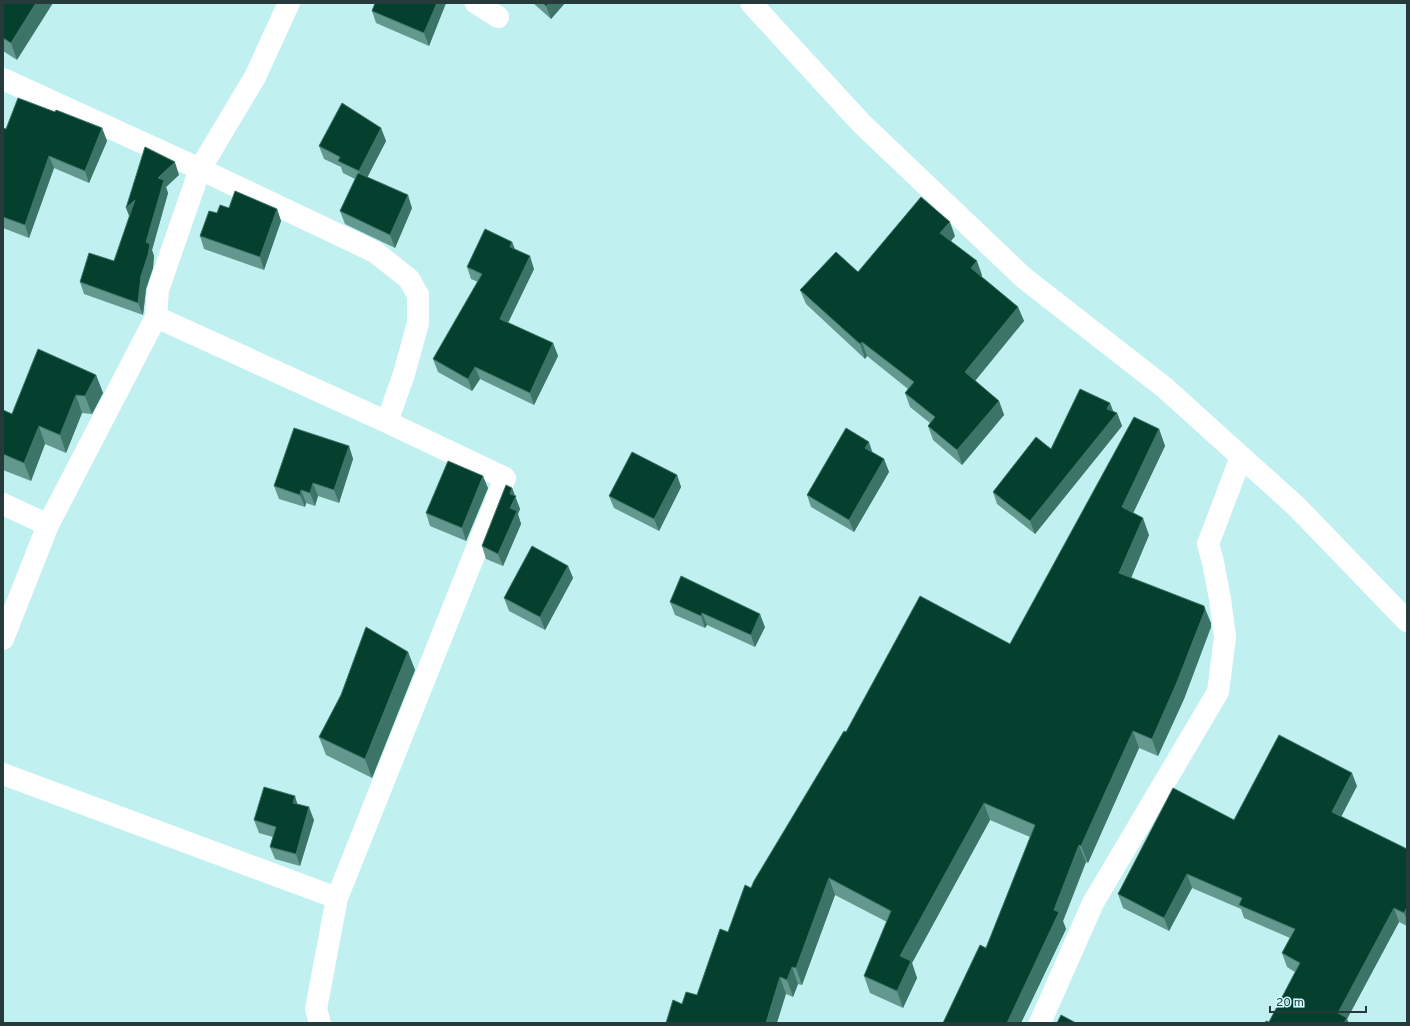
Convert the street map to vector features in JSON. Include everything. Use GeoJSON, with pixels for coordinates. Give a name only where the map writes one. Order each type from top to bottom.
{"type":"FeatureCollection","features":[{"type":"Feature","properties":{"kind":"street"},"geometry":{"type":"LineString","coordinates":[[3,639],[48,525],[156,317],[158,290],[200,169],[255,77],[289,3]]}},
{"type":"Feature","properties":{"kind":"street"},"geometry":{"type":"LineString","coordinates":[[476,3],[498,17]]}},
{"type":"Feature","properties":{"kind":"street"},"geometry":{"type":"LineString","coordinates":[[751,3],[861,123],[1024,278],[1165,388],[1297,507],[1407,621]]}},
{"type":"Feature","properties":{"kind":"street"},"geometry":{"type":"LineString","coordinates":[[3,79],[200,169],[375,252],[409,279],[418,295],[418,323],[404,374],[387,422]]}},
{"type":"Feature","properties":{"kind":"street"},"geometry":{"type":"LineString","coordinates":[[156,317],[387,422],[505,478],[337,898],[316,1009],[320,1023]]}},
{"type":"Feature","properties":{"kind":"street"},"geometry":{"type":"LineString","coordinates":[[1040,1023],[1093,903],[1218,692],[1225,637],[1220,599],[1208,544],[1242,457]]}},
{"type":"Feature","properties":{"kind":"street"},"geometry":{"type":"LineString","coordinates":[[3,504],[48,525]]}},
{"type":"Feature","properties":{"kind":"street"},"geometry":{"type":"LineString","coordinates":[[3,774],[337,898]]}},
{"type":"Feature","properties":{"kind":"building"},"geometry":{"type":"Polygon","coordinates":[[[3,3],[36,3],[11,43],[3,38],[3,3]]]}},
{"type":"Feature","properties":{"kind":"building"},"geometry":{"type":"Polygon","coordinates":[[[375,3],[437,3],[424,33],[372,11],[375,3]]]}},
{"type":"Feature","properties":{"kind":"building"},"geometry":{"type":"Polygon","coordinates":[[[18,98],[55,112],[56,110],[102,128],[85,171],[49,156],[25,225],[3,217],[3,128],[6,129],[18,98]]]}},
{"type":"Feature","properties":{"kind":"building"},"geometry":{"type":"Polygon","coordinates":[[[342,103],[381,128],[359,171],[338,161],[340,157],[319,146],[342,103]]]}},
{"type":"Feature","properties":{"kind":"building"},"geometry":{"type":"Polygon","coordinates":[[[145,147],[175,162],[158,178],[164,180],[146,242],[150,244],[141,276],[138,303],[80,282],[89,253],[114,261],[135,200],[126,208],[145,147]]]}},
{"type":"Feature","properties":{"kind":"building"},"geometry":{"type":"Polygon","coordinates":[[[358,173],[408,195],[390,235],[340,211],[358,173]]]}},
{"type":"Feature","properties":{"kind":"building"},"geometry":{"type":"Polygon","coordinates":[[[235,191],[277,209],[260,257],[200,236],[209,211],[217,213],[220,205],[229,208],[235,191]]]}},
{"type":"Feature","properties":{"kind":"building"},"geometry":{"type":"Polygon","coordinates":[[[921,197],[950,222],[940,233],[977,261],[971,268],[1018,307],[965,372],[999,401],[957,450],[928,426],[935,417],[905,393],[914,382],[862,342],[860,344],[800,290],[836,252],[858,272],[921,197]]]}},
{"type":"Feature","properties":{"kind":"building"},"geometry":{"type":"Polygon","coordinates":[[[485,229],[512,242],[510,247],[530,256],[500,319],[553,343],[530,393],[475,367],[468,379],[433,359],[482,274],[467,267],[485,229]]]}},
{"type":"Feature","properties":{"kind":"building"},"geometry":{"type":"Polygon","coordinates":[[[38,349],[96,375],[85,396],[76,395],[60,435],[39,426],[24,463],[3,454],[3,410],[12,414],[38,349]]]}},
{"type":"Feature","properties":{"kind":"building"},"geometry":{"type":"Polygon","coordinates":[[[1080,389],[1110,403],[1107,409],[1117,413],[1030,521],[993,492],[1036,437],[1051,449],[1080,389]]]}},
{"type":"Feature","properties":{"kind":"building"},"geometry":{"type":"Polygon","coordinates":[[[1134,417],[1159,429],[1122,507],[1143,518],[1119,573],[1204,606],[1205,610],[1177,682],[1152,739],[1133,731],[1081,846],[1079,845],[1054,910],[1059,912],[1007,1023],[943,1023],[980,945],[986,948],[1035,825],[984,803],[900,956],[911,961],[897,991],[864,976],[891,911],[829,878],[796,968],[792,967],[787,980],[780,977],[766,1023],[666,1023],[673,1000],[682,1004],[686,992],[697,995],[720,929],[728,932],[745,885],[751,888],[844,731],[846,732],[920,596],[1010,644],[1134,417]]]}},
{"type":"Feature","properties":{"kind":"building"},"geometry":{"type":"Polygon","coordinates":[[[294,428],[349,446],[334,490],[313,483],[310,493],[301,490],[300,495],[274,486],[294,428]]]}},
{"type":"Feature","properties":{"kind":"building"},"geometry":{"type":"Polygon","coordinates":[[[846,428],[869,442],[865,448],[884,459],[849,520],[807,495],[846,428]]]}},
{"type":"Feature","properties":{"kind":"building"},"geometry":{"type":"Polygon","coordinates":[[[632,452],[677,475],[654,519],[609,496],[632,452]]]}},
{"type":"Feature","properties":{"kind":"building"},"geometry":{"type":"Polygon","coordinates":[[[448,461],[483,476],[462,528],[426,513],[448,461]]]}},
{"type":"Feature","properties":{"kind":"building"},"geometry":{"type":"Polygon","coordinates":[[[506,485],[512,488],[510,494],[516,496],[510,508],[517,511],[498,554],[482,546],[506,485]]]}},
{"type":"Feature","properties":{"kind":"building"},"geometry":{"type":"Polygon","coordinates":[[[532,546],[568,566],[540,617],[504,598],[532,546]]]}},
{"type":"Feature","properties":{"kind":"building"},"geometry":{"type":"Polygon","coordinates":[[[681,576],[760,614],[751,635],[702,613],[701,616],[670,602],[681,576]]]}},
{"type":"Feature","properties":{"kind":"building"},"geometry":{"type":"Polygon","coordinates":[[[366,627],[408,652],[365,759],[319,737],[341,695],[366,627]]]}},
{"type":"Feature","properties":{"kind":"building"},"geometry":{"type":"Polygon","coordinates":[[[1279,735],[1352,773],[1332,812],[1407,849],[1407,907],[1404,913],[1394,908],[1338,1013],[1347,1018],[1344,1023],[1265,1023],[1266,1021],[1269,1022],[1300,963],[1282,953],[1295,929],[1239,905],[1242,898],[1187,874],[1164,918],[1118,894],[1173,788],[1234,820],[1279,735]]]}},
{"type":"Feature","properties":{"kind":"building"},"geometry":{"type":"Polygon","coordinates":[[[264,787],[295,796],[293,803],[309,807],[296,854],[270,847],[276,827],[254,820],[264,787]]]}},
{"type":"Feature","properties":{"kind":"building"},"geometry":{"type":"Polygon","coordinates":[[[1061,1015],[1076,1023],[1057,1023],[1061,1015]]]}}]}
